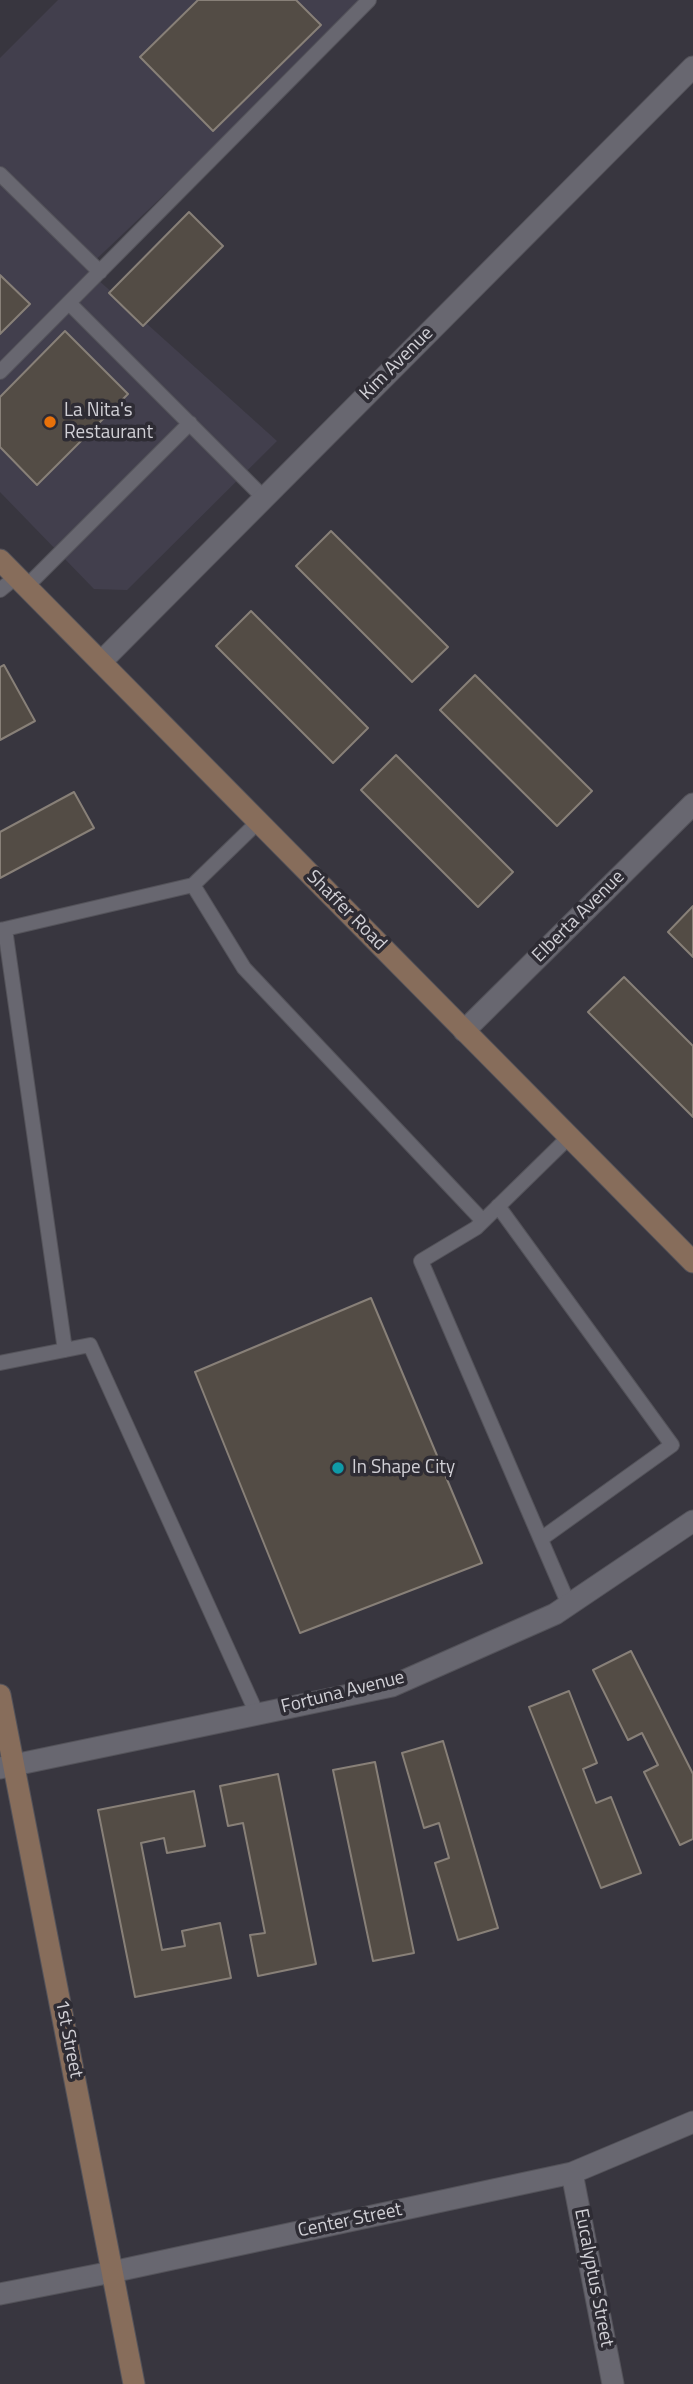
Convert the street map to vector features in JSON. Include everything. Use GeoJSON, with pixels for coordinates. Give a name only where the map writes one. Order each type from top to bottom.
{"type":"FeatureCollection","features":[{"type":"Feature","properties":{"kind":"main road","name":"Shaffer Road"},"geometry":{"type":"LineString","coordinates":[[0,560],[14,584],[101,662],[693,1262]]}},
{"type":"Feature","properties":{"kind":"main road","name":"1st Street"},"geometry":{"type":"LineString","coordinates":[[0,1695],[7,1766],[134,2384]]}},
{"type":"Feature","properties":{"kind":"street","name":"Kim Avenue"},"geometry":{"type":"LineString","coordinates":[[101,662],[693,67]]}},
{"type":"Feature","properties":{"kind":"street","name":"Elberta Avenue"},"geometry":{"type":"LineString","coordinates":[[464,1031],[693,804]]}},
{"type":"Feature","properties":{"kind":"street","name":"Fortuna Avenue"},"geometry":{"type":"LineString","coordinates":[[7,1766],[392,1686],[555,1614],[693,1521]]}},
{"type":"Feature","properties":{"kind":"street","name":"Center Street"},"geometry":{"type":"LineString","coordinates":[[0,2294],[572,2173],[693,2122]]}},
{"type":"Feature","properties":{"kind":"street","name":"Eucalyptus Street"},"geometry":{"type":"LineString","coordinates":[[572,2173],[613,2384]]}},
{"type":"Feature","properties":{"kind":"lane"},"geometry":{"type":"LineString","coordinates":[[0,372],[369,0]]}},
{"type":"Feature","properties":{"kind":"lane"},"geometry":{"type":"LineString","coordinates":[[0,174],[100,272]]}},
{"type":"Feature","properties":{"kind":"lane"},"geometry":{"type":"LineString","coordinates":[[69,303],[264,498]]}},
{"type":"Feature","properties":{"kind":"lane"},"geometry":{"type":"LineString","coordinates":[[14,584],[190,424]]}},
{"type":"Feature","properties":{"kind":"lane"},"geometry":{"type":"LineString","coordinates":[[65,1350],[2,930],[194,885],[258,822]]}},
{"type":"Feature","properties":{"kind":"lane"},"geometry":{"type":"LineString","coordinates":[[194,885],[244,968],[483,1221]]}},
{"type":"Feature","properties":{"kind":"lane"},"geometry":{"type":"LineString","coordinates":[[569,1137],[476,1228],[421,1261],[569,1605]]}},
{"type":"Feature","properties":{"kind":"lane"},"geometry":{"type":"LineString","coordinates":[[498,1206],[671,1445],[541,1539]]}},
{"type":"Feature","properties":{"kind":"lane"},"geometry":{"type":"LineString","coordinates":[[0,1363],[90,1345],[257,1714]]}},
{"type":"Feature","properties":{"kind":"shaded area"},"geometry":{"type":"Polygon","coordinates":[[[58,0],[369,0],[86,269],[277,441],[127,590],[94,589],[0,492],[0,58],[58,0]]]}},
{"type":"Feature","properties":{"kind":"building"},"geometry":{"type":"Polygon","coordinates":[[[198,0],[296,0],[321,25],[213,131],[140,57],[198,0]]]}},
{"type":"Feature","properties":{"kind":"building"},"geometry":{"type":"Polygon","coordinates":[[[189,212],[223,246],[143,326],[109,293],[189,212]]]}},
{"type":"Feature","properties":{"kind":"building"},"geometry":{"type":"Polygon","coordinates":[[[0,275],[30,304],[0,334],[0,275]]]}},
{"type":"Feature","properties":{"kind":"building","name":"La Nita's Restaurant"},"geometry":{"type":"Polygon","coordinates":[[[65,331],[128,394],[37,485],[0,447],[0,397],[65,331]]]}},
{"type":"Feature","properties":{"kind":"building"},"geometry":{"type":"Polygon","coordinates":[[[331,531],[448,647],[412,682],[296,566],[331,531]]]}},
{"type":"Feature","properties":{"kind":"building"},"geometry":{"type":"Polygon","coordinates":[[[251,611],[368,728],[333,763],[216,646],[251,611]]]}},
{"type":"Feature","properties":{"kind":"building"},"geometry":{"type":"Polygon","coordinates":[[[4,665],[35,721],[0,740],[0,667],[4,665]]]}},
{"type":"Feature","properties":{"kind":"building"},"geometry":{"type":"Polygon","coordinates":[[[475,675],[592,791],[557,826],[440,710],[475,675]]]}},
{"type":"Feature","properties":{"kind":"building"},"geometry":{"type":"Polygon","coordinates":[[[396,755],[513,872],[478,907],[361,790],[396,755]]]}},
{"type":"Feature","properties":{"kind":"building"},"geometry":{"type":"Polygon","coordinates":[[[74,792],[94,828],[0,878],[0,832],[74,792]]]}},
{"type":"Feature","properties":{"kind":"building"},"geometry":{"type":"Polygon","coordinates":[[[693,906],[693,957],[668,932],[693,906]]]}},
{"type":"Feature","properties":{"kind":"building"},"geometry":{"type":"Polygon","coordinates":[[[624,977],[693,1046],[693,1117],[588,1012],[624,977]]]}},
{"type":"Feature","properties":{"kind":"building","name":"In Shape City"},"geometry":{"type":"Polygon","coordinates":[[[371,1298],[482,1563],[300,1633],[195,1372],[371,1298]]]}},
{"type":"Feature","properties":{"kind":"building"},"geometry":{"type":"Polygon","coordinates":[[[631,1651],[693,1774],[693,1839],[680,1845],[644,1772],[658,1765],[642,1733],[628,1740],[593,1670],[631,1651]]]}},
{"type":"Feature","properties":{"kind":"building"},"geometry":{"type":"Polygon","coordinates":[[[569,1691],[597,1763],[583,1769],[596,1803],[611,1797],[641,1873],[601,1888],[529,1707],[569,1691]]]}},
{"type":"Feature","properties":{"kind":"building"},"geometry":{"type":"Polygon","coordinates":[[[443,1741],[498,1928],[458,1940],[435,1863],[449,1858],[439,1823],[424,1828],[402,1753],[443,1741]]]}},
{"type":"Feature","properties":{"kind":"building"},"geometry":{"type":"Polygon","coordinates":[[[375,1762],[414,1953],[373,1961],[333,1770],[375,1762]]]}},
{"type":"Feature","properties":{"kind":"building"},"geometry":{"type":"Polygon","coordinates":[[[278,1774],[316,1964],[258,1976],[250,1935],[265,1933],[243,1823],[228,1826],[220,1786],[278,1774]]]}},
{"type":"Feature","properties":{"kind":"building"},"geometry":{"type":"Polygon","coordinates":[[[194,1791],[205,1846],[167,1853],[164,1838],[141,1843],[162,1950],[185,1946],[182,1931],[220,1923],[231,1978],[135,1997],[98,1810],[194,1791]]]}},
{"type":"Feature","properties":{"kind":"place","name":"La Nita's Restaurant"},"geometry":{"type":"Point","coordinates":[50,422]}},
{"type":"Feature","properties":{"kind":"place","name":"In Shape City"},"geometry":{"type":"Point","coordinates":[338,1468]}}]}
